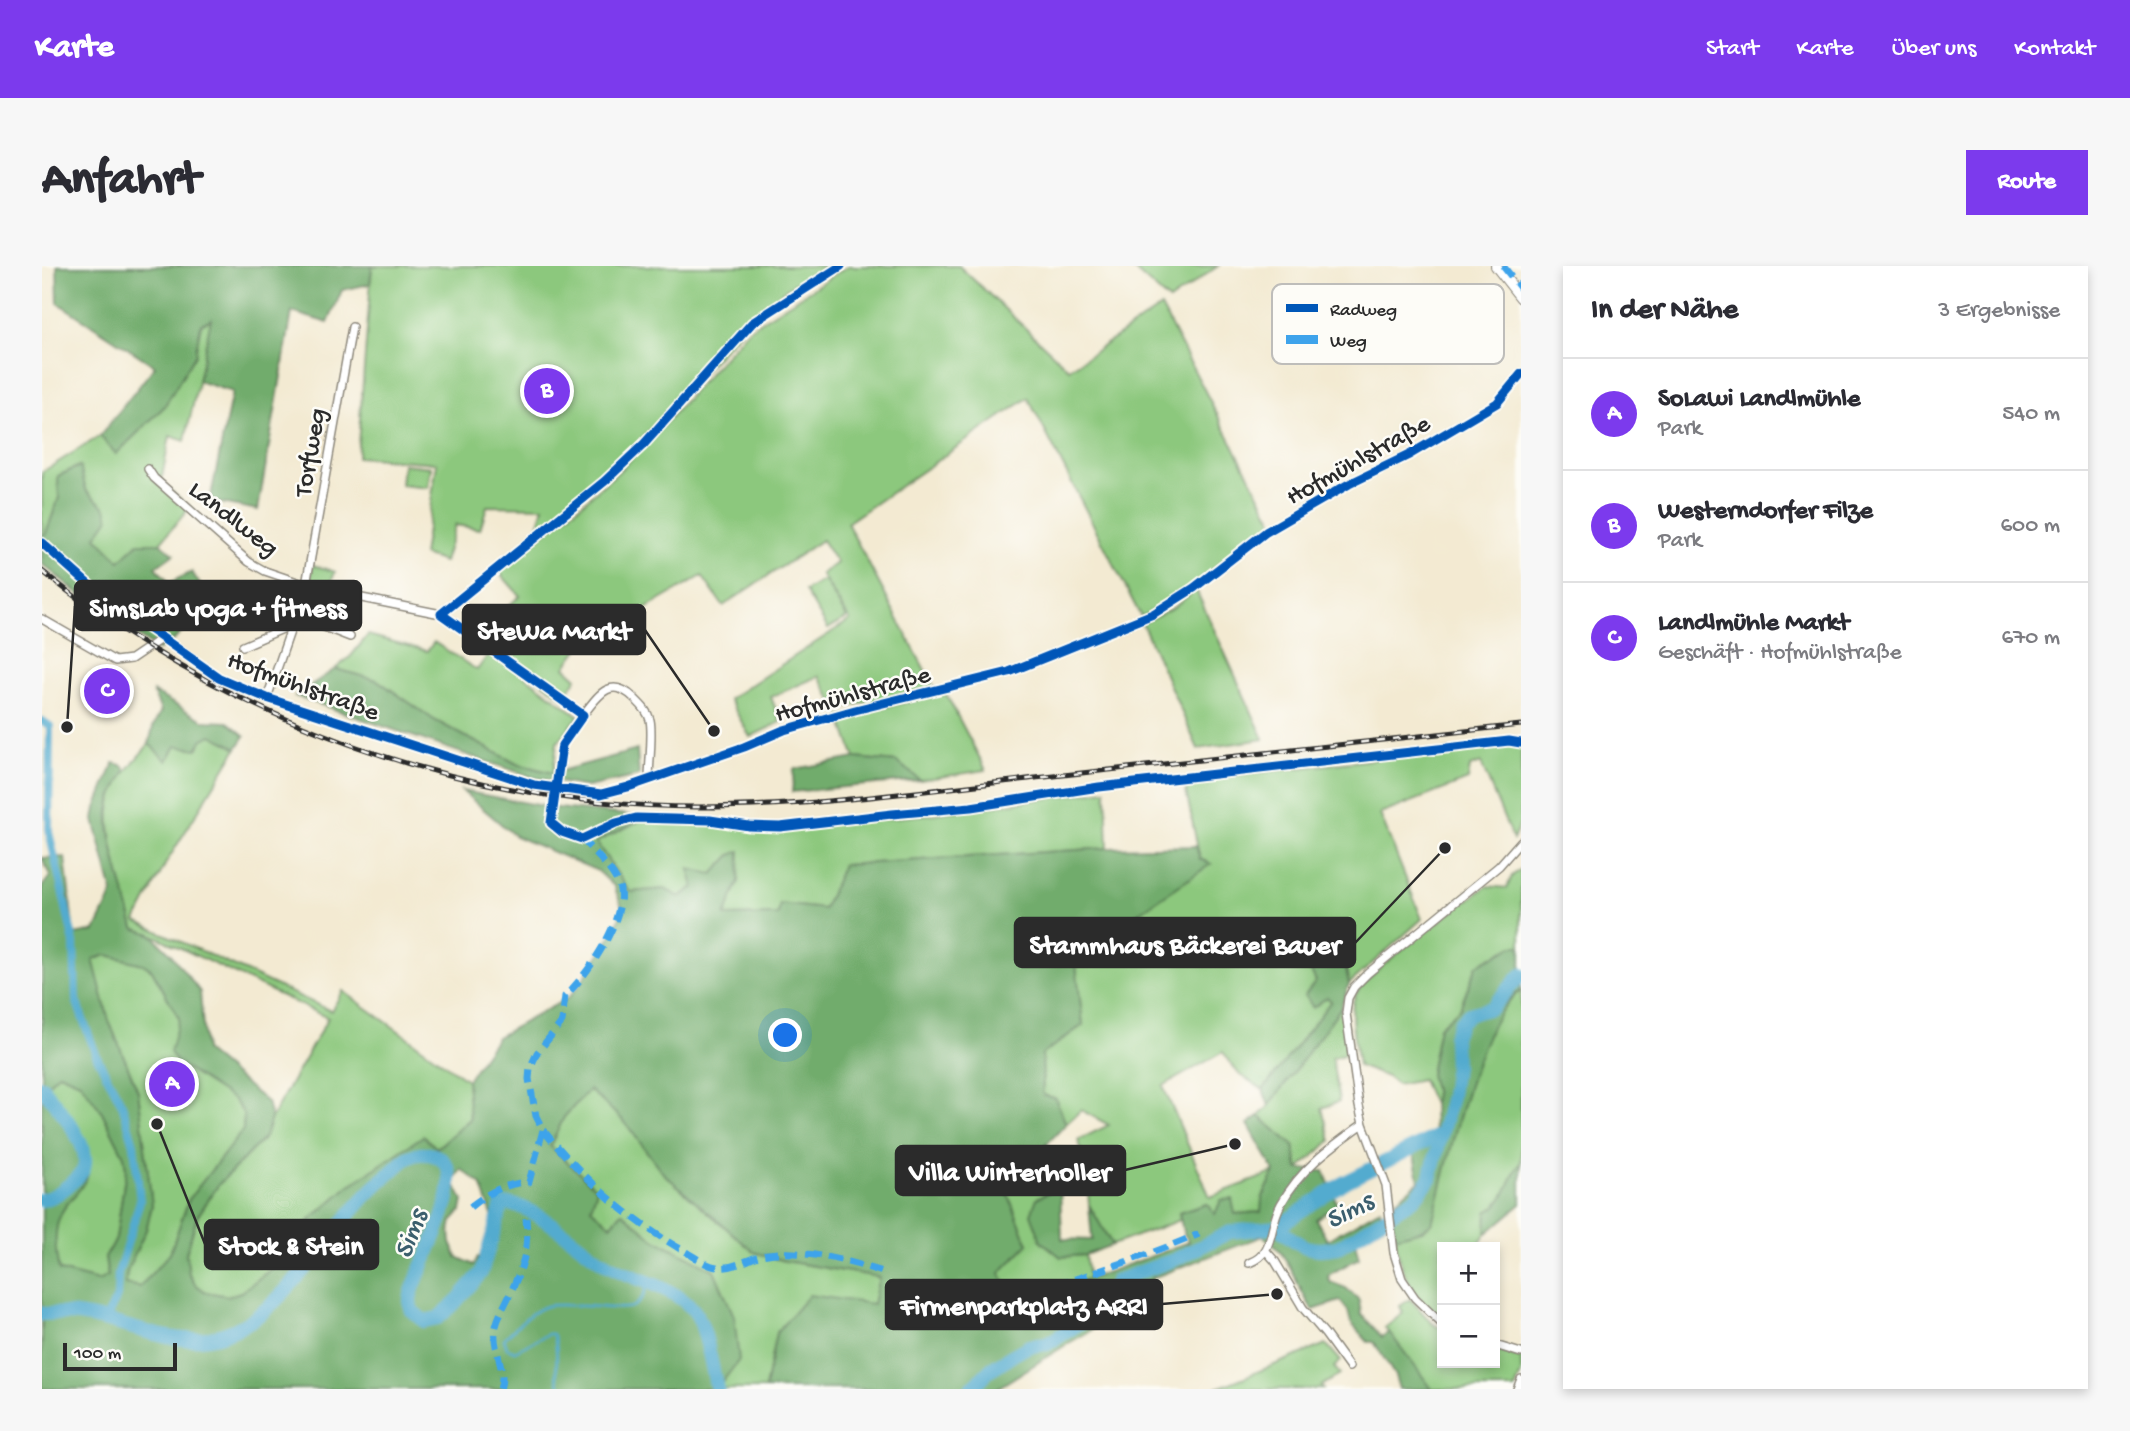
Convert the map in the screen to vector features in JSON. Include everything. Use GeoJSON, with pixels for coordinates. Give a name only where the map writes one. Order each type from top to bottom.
{"type":"FeatureCollection","features":[{"type":"Feature","properties":{"kind":"main road"},"geometry":{"type":"LineString","coordinates":[[1496,266],[1521,298]]}},
{"type":"Feature","properties":{"kind":"street","name":"Torfweg"},"geometry":{"type":"LineString","coordinates":[[267,698],[306,584],[352,327]]}},
{"type":"Feature","properties":{"kind":"street","name":"Hofmühlstraße"},"geometry":{"type":"LineString","coordinates":[[42,543],[97,592],[219,678],[267,698],[534,785],[601,794],[744,747],[784,730],[1009,672],[1153,614],[1194,588],[1266,532],[1497,403],[1521,374]]}},
{"type":"Feature","properties":{"kind":"street","name":"Landlweg"},"geometry":{"type":"LineString","coordinates":[[148,469],[154,478],[249,562],[265,571],[337,593],[441,614]]}},
{"type":"Feature","properties":{"kind":"street"},"geometry":{"type":"LineString","coordinates":[[547,529],[441,614],[583,715],[604,690],[618,688],[628,693],[646,711],[650,722],[649,780]]}},
{"type":"Feature","properties":{"kind":"street"},"geometry":{"type":"LineString","coordinates":[[42,619],[115,661],[131,659],[162,638]]}},
{"type":"Feature","properties":{"kind":"street"},"geometry":{"type":"LineString","coordinates":[[243,646],[295,620],[351,637]]}},
{"type":"Feature","properties":{"kind":"street"},"geometry":{"type":"LineString","coordinates":[[1437,1320],[1402,1279],[1394,1253],[1386,1185],[1363,1124],[1346,1013],[1348,998],[1354,987],[1385,957],[1499,866],[1521,841]]}},
{"type":"Feature","properties":{"kind":"street"},"geometry":{"type":"LineString","coordinates":[[1249,1263],[1259,1260],[1267,1252],[1279,1207],[1300,1176],[1319,1156],[1363,1124]]}},
{"type":"Feature","properties":{"kind":"street"},"geometry":{"type":"LineString","coordinates":[[1267,1252],[1304,1308],[1349,1367]]}},
{"type":"Feature","properties":{"kind":"street"},"geometry":{"type":"LineString","coordinates":[[1500,1347],[1521,1353]]}},
{"type":"Feature","properties":{"kind":"street"},"geometry":{"type":"LineString","coordinates":[[1517,1389],[1521,1379]]}},
{"type":"Feature","properties":{"kind":"green space"},"geometry":{"type":"Polygon","coordinates":[[[57,266],[372,266],[370,284],[342,290],[328,323],[292,312],[258,510],[210,501],[232,392],[198,381],[211,319],[201,324],[195,355],[164,407],[116,454],[100,436],[155,366],[58,303],[57,266]]]}},
{"type":"Feature","properties":{"kind":"green space"},"geometry":{"type":"Polygon","coordinates":[[[372,266],[827,266],[787,288],[745,326],[638,443],[602,474],[598,482],[563,514],[537,530],[544,507],[487,506],[480,529],[455,525],[444,562],[423,555],[437,463],[357,457],[372,266]]]}},
{"type":"Feature","properties":{"kind":"green space"},"geometry":{"type":"Polygon","coordinates":[[[848,266],[959,266],[1069,369],[1161,307],[1274,523],[1187,590],[1141,617],[1028,398],[847,523],[934,687],[837,709],[819,676],[771,697],[781,722],[750,737],[729,699],[850,620],[821,574],[837,563],[822,540],[723,606],[702,576],[606,632],[594,615],[574,630],[584,641],[565,667],[577,678],[564,698],[475,634],[520,596],[497,570],[618,472],[749,329],[848,266]]]}},
{"type":"Feature","properties":{"kind":"green space"},"geometry":{"type":"Polygon","coordinates":[[[1130,266],[1218,266],[1169,301],[1130,266]]]}},
{"type":"Feature","properties":{"kind":"green space"},"geometry":{"type":"Polygon","coordinates":[[[212,319],[185,441],[170,436],[161,482],[190,507],[160,543],[138,543],[120,562],[96,537],[105,508],[86,490],[79,466],[58,476],[59,497],[46,533],[42,535],[42,472],[100,436],[117,453],[164,407],[194,355],[201,324],[212,319]]]}},
{"type":"Feature","properties":{"kind":"green space"},"geometry":{"type":"Polygon","coordinates":[[[403,464],[431,467],[428,488],[401,485],[403,464]]]}},
{"type":"Feature","properties":{"kind":"green space"},"geometry":{"type":"Polygon","coordinates":[[[80,466],[86,490],[106,508],[109,518],[96,537],[120,561],[138,543],[160,543],[174,554],[156,567],[169,583],[192,572],[211,602],[175,639],[158,650],[42,564],[42,535],[46,533],[59,498],[58,476],[80,466]]]}},
{"type":"Feature","properties":{"kind":"green space"},"geometry":{"type":"Polygon","coordinates":[[[313,565],[335,572],[329,588],[310,581],[313,565]]]}},
{"type":"Feature","properties":{"kind":"green space"},"geometry":{"type":"Polygon","coordinates":[[[824,580],[847,618],[828,629],[805,591],[824,580]]]}},
{"type":"Feature","properties":{"kind":"green space"},"geometry":{"type":"Polygon","coordinates":[[[1196,590],[1264,739],[1198,749],[1142,623],[1174,607],[1196,590]]]}},
{"type":"Feature","properties":{"kind":"green space"},"geometry":{"type":"Polygon","coordinates":[[[368,635],[427,651],[434,642],[477,670],[491,651],[579,716],[557,743],[553,773],[517,764],[434,720],[377,680],[335,669],[351,656],[368,635]]]}},
{"type":"Feature","properties":{"kind":"green space"},"geometry":{"type":"Polygon","coordinates":[[[335,669],[377,680],[434,720],[517,764],[553,773],[637,750],[639,776],[587,787],[535,778],[295,696],[335,669]]]}},
{"type":"Feature","properties":{"kind":"green space"},"geometry":{"type":"Polygon","coordinates":[[[153,692],[205,721],[228,722],[245,736],[237,748],[212,735],[203,739],[197,749],[176,746],[167,761],[149,744],[161,711],[153,692]]]}},
{"type":"Feature","properties":{"kind":"green space"},"geometry":{"type":"Polygon","coordinates":[[[946,694],[986,770],[920,780],[897,762],[855,758],[840,716],[946,694]]]}},
{"type":"Feature","properties":{"kind":"green space"},"geometry":{"type":"Polygon","coordinates":[[[212,734],[237,748],[166,863],[136,921],[331,1011],[343,991],[467,1080],[470,1119],[437,1148],[423,1137],[349,1186],[307,1223],[274,1267],[241,1292],[228,1296],[206,1292],[195,1284],[189,1274],[186,1254],[197,1217],[219,1184],[265,1137],[271,1118],[328,1018],[134,928],[112,843],[110,810],[116,789],[128,769],[149,744],[167,760],[176,746],[212,734]]]}},
{"type":"Feature","properties":{"kind":"green space"},"geometry":{"type":"Polygon","coordinates":[[[1509,744],[1521,746],[1521,822],[1513,840],[1481,763],[1470,767],[1468,780],[1380,814],[1422,919],[1349,984],[1343,956],[1311,971],[1316,981],[1312,989],[1312,1007],[1327,996],[1331,1001],[1263,1090],[1238,1073],[1223,1052],[1163,1086],[1210,1197],[1275,1172],[1262,1199],[1262,1212],[1215,1215],[1206,1204],[1179,1213],[1180,1220],[1112,1245],[1089,1205],[1086,1162],[1078,1140],[1109,1125],[1081,1110],[1066,1124],[1055,1098],[1043,1095],[1042,1054],[1083,1025],[1075,956],[1210,864],[1200,859],[1184,781],[1509,744]]]}},
{"type":"Feature","properties":{"kind":"green space"},"geometry":{"type":"Polygon","coordinates":[[[855,758],[897,762],[920,780],[792,792],[794,769],[855,758]]]}},
{"type":"Feature","properties":{"kind":"green space"},"geometry":{"type":"Polygon","coordinates":[[[114,763],[124,766],[126,771],[110,805],[109,823],[134,928],[151,934],[170,953],[200,992],[205,1051],[267,1102],[271,1118],[265,1137],[219,1184],[197,1217],[186,1253],[189,1274],[195,1284],[206,1292],[228,1296],[241,1292],[274,1267],[307,1223],[349,1186],[423,1136],[437,1148],[470,1119],[467,1080],[497,1037],[568,998],[614,932],[623,909],[614,886],[598,871],[515,836],[462,791],[548,807],[628,815],[641,820],[596,842],[630,892],[665,889],[680,897],[694,887],[689,869],[713,874],[731,855],[740,851],[739,881],[725,916],[778,915],[780,904],[824,909],[843,865],[1108,848],[1196,846],[1200,859],[1211,864],[1075,956],[1083,1025],[1042,1054],[1043,1095],[1055,1098],[1066,1124],[1005,1187],[1028,1244],[1000,1273],[1016,1306],[1189,1242],[1183,1232],[1179,1213],[1207,1204],[1215,1214],[1221,1200],[1232,1199],[1235,1214],[1261,1212],[1262,1199],[1275,1172],[1248,1124],[1259,1116],[1294,1146],[1298,1169],[1324,1171],[1337,1204],[1316,1219],[1327,1240],[1380,1209],[1384,1225],[1355,1242],[1359,1258],[1328,1275],[1330,1282],[1346,1288],[1359,1300],[1361,1314],[1382,1337],[1389,1332],[1432,1389],[1399,1389],[1395,1376],[1374,1342],[1368,1342],[1351,1323],[1348,1311],[1340,1301],[1313,1310],[1287,1261],[1263,1236],[1152,1278],[1145,1299],[996,1389],[765,1389],[776,1333],[809,1295],[873,1304],[879,1277],[785,1261],[754,1252],[663,1173],[624,1121],[589,1090],[564,1117],[550,1146],[597,1189],[591,1208],[611,1225],[622,1212],[654,1239],[714,1270],[734,1316],[739,1360],[717,1389],[42,1389],[42,887],[50,876],[42,858],[65,857],[74,935],[95,931],[113,893],[94,820],[114,763]],[[107,955],[93,959],[109,1021],[138,1091],[152,1205],[146,1230],[128,1268],[125,1284],[140,1287],[170,1253],[189,1199],[243,1130],[244,1114],[234,1100],[177,1063],[170,1052],[179,1018],[152,970],[143,964],[107,955]],[[59,1073],[47,1085],[78,1127],[89,1154],[89,1171],[57,1225],[59,1271],[98,1281],[108,1276],[105,1258],[116,1239],[126,1169],[124,1156],[102,1112],[80,1082],[59,1073]],[[461,1169],[454,1182],[463,1201],[461,1211],[452,1221],[451,1243],[457,1257],[474,1265],[478,1257],[482,1256],[493,1218],[481,1184],[461,1169]]]}},
{"type":"Feature","properties":{"kind":"green space"},"geometry":{"type":"Polygon","coordinates":[[[1106,790],[1108,848],[843,865],[824,909],[780,904],[778,915],[724,916],[739,881],[731,855],[713,874],[679,897],[664,889],[630,892],[596,842],[641,820],[777,829],[933,814],[1106,790]]]}},
{"type":"Feature","properties":{"kind":"green space"},"geometry":{"type":"Polygon","coordinates":[[[1521,869],[1521,946],[1513,946],[1477,965],[1460,1008],[1439,1027],[1430,1074],[1435,1094],[1433,1104],[1422,1080],[1397,1085],[1387,1077],[1358,1066],[1352,1012],[1355,996],[1362,985],[1394,956],[1487,886],[1507,888],[1512,876],[1521,869]]]}},
{"type":"Feature","properties":{"kind":"green space"},"geometry":{"type":"Polygon","coordinates":[[[1513,946],[1521,946],[1521,991],[1505,1005],[1477,1061],[1432,1223],[1422,1230],[1395,1237],[1392,1204],[1419,1181],[1412,1145],[1434,1135],[1435,1094],[1430,1074],[1439,1027],[1460,1008],[1477,965],[1513,946]]]}},
{"type":"Feature","properties":{"kind":"green space"},"geometry":{"type":"Polygon","coordinates":[[[1315,948],[1343,956],[1349,984],[1341,1007],[1269,1106],[1263,1090],[1331,1001],[1327,997],[1313,1008],[1305,995],[1316,981],[1311,971],[1296,967],[1291,959],[1292,953],[1315,948]]]}},
{"type":"Feature","properties":{"kind":"green space"},"geometry":{"type":"Polygon","coordinates":[[[107,955],[143,964],[152,970],[179,1018],[177,1063],[234,1100],[244,1114],[243,1130],[189,1199],[170,1253],[140,1287],[125,1284],[128,1268],[146,1230],[152,1206],[138,1091],[109,1021],[93,960],[107,955]]]}},
{"type":"Feature","properties":{"kind":"green space"},"geometry":{"type":"Polygon","coordinates":[[[1521,991],[1521,1162],[1499,1203],[1487,1212],[1486,1234],[1480,1242],[1437,1242],[1437,1316],[1409,1284],[1395,1237],[1432,1223],[1454,1134],[1477,1061],[1490,1030],[1505,1006],[1521,991]]]}},
{"type":"Feature","properties":{"kind":"green space"},"geometry":{"type":"Polygon","coordinates":[[[1341,1007],[1347,1054],[1332,1058],[1339,1102],[1322,1108],[1331,1141],[1298,1169],[1294,1146],[1259,1116],[1341,1007]]]}},
{"type":"Feature","properties":{"kind":"green space"},"geometry":{"type":"Polygon","coordinates":[[[59,1073],[80,1082],[102,1112],[124,1156],[126,1169],[116,1239],[105,1258],[108,1276],[98,1281],[60,1271],[53,1258],[47,1234],[47,1212],[80,1181],[89,1166],[46,1084],[59,1073]]]}},
{"type":"Feature","properties":{"kind":"green space"},"geometry":{"type":"Polygon","coordinates":[[[589,1089],[624,1121],[663,1173],[754,1252],[785,1261],[879,1277],[873,1304],[776,1333],[765,1389],[717,1389],[714,1270],[654,1239],[622,1213],[612,1226],[591,1208],[597,1189],[550,1146],[564,1117],[589,1089]]]}},
{"type":"Feature","properties":{"kind":"green space"},"geometry":{"type":"Polygon","coordinates":[[[1047,1144],[1059,1175],[1060,1186],[1037,1198],[1041,1241],[1061,1257],[1085,1255],[1089,1278],[1015,1306],[1000,1272],[1028,1244],[1005,1187],[1047,1144]]]}},
{"type":"Feature","properties":{"kind":"green space"},"geometry":{"type":"Polygon","coordinates":[[[1521,1162],[1521,1204],[1486,1234],[1487,1212],[1503,1197],[1521,1162]]]}},
{"type":"Feature","properties":{"kind":"green space"},"geometry":{"type":"Polygon","coordinates":[[[1060,1186],[1062,1239],[1092,1240],[1089,1205],[1112,1245],[1085,1255],[1061,1257],[1041,1241],[1031,1214],[1037,1198],[1060,1186]]]}},
{"type":"Feature","properties":{"kind":"green space"},"geometry":{"type":"Polygon","coordinates":[[[1410,1299],[1437,1326],[1437,1368],[1500,1368],[1500,1351],[1521,1358],[1521,1374],[1515,1389],[1432,1389],[1385,1328],[1403,1313],[1400,1306],[1410,1299]]]}},
{"type":"Feature","properties":{"kind":"green space"},"geometry":{"type":"Polygon","coordinates":[[[1326,1344],[1341,1361],[1334,1367],[1340,1374],[1321,1386],[1323,1389],[1215,1389],[1326,1344]]]}},
{"type":"Feature","properties":{"kind":"waterway","name":"Sims"},"geometry":{"type":"LineString","coordinates":[[42,721],[50,726],[49,832],[74,943],[76,1000],[97,1057],[122,1104],[134,1144],[140,1201],[118,1274],[117,1297],[106,1319]]}},
{"type":"Feature","properties":{"kind":"waterway","name":"Sims"},"geometry":{"type":"LineString","coordinates":[[971,1389],[991,1369],[1013,1355],[1029,1346],[1047,1344],[1110,1304],[1116,1281],[1176,1259],[1230,1232],[1277,1227],[1304,1246],[1318,1249],[1338,1247],[1415,1198],[1430,1179],[1451,1096],[1455,1066],[1454,1037],[1460,1022],[1469,1014],[1491,1008],[1521,975]]}},
{"type":"Feature","properties":{"kind":"waterway","name":"Sims"},"geometry":{"type":"LineString","coordinates":[[42,1087],[71,1125],[83,1148],[85,1159],[84,1168],[76,1179],[57,1194],[42,1200]]}},
{"type":"Feature","properties":{"kind":"waterway"},"geometry":{"type":"LineString","coordinates":[[1277,1227],[1343,1183],[1439,1135]]}},
{"type":"Feature","properties":{"kind":"waterway","name":"Sims"},"geometry":{"type":"LineString","coordinates":[[42,1314],[75,1315],[105,1320],[186,1339],[213,1337],[242,1326],[272,1304],[288,1288],[358,1205],[398,1166],[416,1154],[429,1154],[444,1162],[450,1178],[441,1222],[410,1301],[412,1311],[424,1321],[438,1318],[481,1273],[502,1205],[513,1205],[539,1216],[603,1262],[664,1289],[686,1303],[695,1312],[702,1327],[717,1389]]}},
{"type":"Feature","properties":{"kind":"waterway"},"geometry":{"type":"LineString","coordinates":[[561,1389],[553,1334],[515,1351],[507,1348],[504,1339],[529,1315],[547,1306],[634,1306],[642,1299],[647,1283]]}},
{"type":"Feature","properties":{"kind":"railway"},"geometry":{"type":"LineString","coordinates":[[42,571],[114,624],[189,671],[268,711],[350,744],[435,771],[521,791],[609,803],[698,807],[828,801],[1521,725]]}},
{"type":"Feature","properties":{"kind":"marked path"},"geometry":{"type":"LineString","coordinates":[[1503,266],[1521,289]]}},
{"type":"Feature","properties":{"kind":"marked path"},"geometry":{"type":"LineString","coordinates":[[470,1207],[497,1190],[512,1184],[529,1182],[543,1130],[536,1116],[529,1079],[530,1068],[537,1053],[562,1022],[565,996],[594,961],[618,913],[619,886],[608,867],[582,839]]}},
{"type":"Feature","properties":{"kind":"marked path"},"geometry":{"type":"LineString","coordinates":[[543,1130],[574,1165],[626,1212],[664,1239],[709,1265],[724,1267],[737,1265],[761,1255],[797,1253],[841,1260],[883,1272]]}},
{"type":"Feature","properties":{"kind":"marked path"},"geometry":{"type":"LineString","coordinates":[[500,1389],[502,1375],[495,1331],[524,1258],[526,1218]]}},
{"type":"Feature","properties":{"kind":"marked path"},"geometry":{"type":"LineString","coordinates":[[1015,1300],[1199,1234]]}},
{"type":"Feature","properties":{"kind":"cycle path"},"geometry":{"type":"LineString","coordinates":[[841,266],[752,323],[644,444],[605,481],[441,614],[583,715],[562,745],[551,823],[562,832],[582,839],[616,823],[636,818],[710,820],[780,827],[971,807],[1099,787],[1509,741],[1521,743]]}},
{"type":"Feature","properties":{"kind":"cycle path"},"geometry":{"type":"LineString","coordinates":[[42,543],[97,592],[219,678],[267,698],[534,785],[601,794],[744,747],[784,730],[1009,672],[1153,614],[1194,588],[1266,532],[1349,484],[1409,455],[1497,403],[1521,374]]}},
{"type":"Feature","properties":{"kind":"place","name":"Westerndorfer Filze"},"geometry":{"type":"Point","coordinates":[547,391]}},
{"type":"Feature","properties":{"kind":"place","name":"Landlmühle Markt"},"geometry":{"type":"Point","coordinates":[107,691]}},
{"type":"Feature","properties":{"kind":"place","name":"SimsLab yoga + fitness"},"geometry":{"type":"Point","coordinates":[67,727]}},
{"type":"Feature","properties":{"kind":"place","name":"SteWa Markt"},"geometry":{"type":"Point","coordinates":[714,731]}},
{"type":"Feature","properties":{"kind":"place","name":"Stammhaus Bäckerei Bauer"},"geometry":{"type":"Point","coordinates":[1445,848]}},
{"type":"Feature","properties":{"kind":"place","name":"SoLawi Landlmühle"},"geometry":{"type":"Point","coordinates":[172,1084]}},
{"type":"Feature","properties":{"kind":"place","name":"Stock & Stein"},"geometry":{"type":"Point","coordinates":[157,1124]}},
{"type":"Feature","properties":{"kind":"place","name":"Villa Winterholler"},"geometry":{"type":"Point","coordinates":[1235,1144]}},
{"type":"Feature","properties":{"kind":"place","name":"Firmenparkplatz ARRI"},"geometry":{"type":"Point","coordinates":[1277,1294]}}]}
